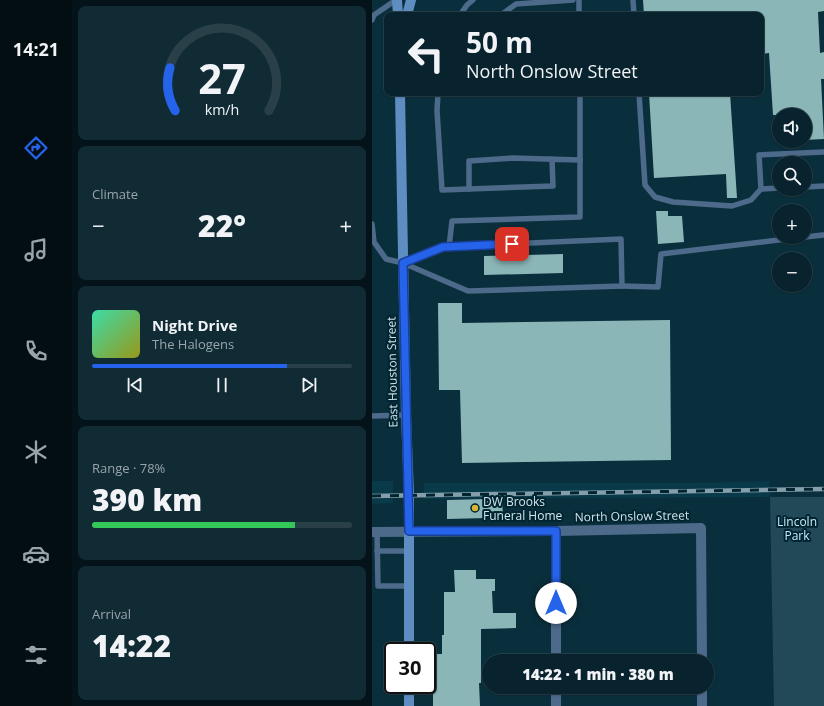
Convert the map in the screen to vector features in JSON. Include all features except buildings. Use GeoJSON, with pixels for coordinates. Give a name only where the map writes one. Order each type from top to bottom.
{"type":"FeatureCollection","features":[{"type":"Feature","properties":{"kind":"main road"},"geometry":{"type":"LineString","coordinates":[[397,0],[398,12]]}},
{"type":"Feature","properties":{"kind":"main road"},"geometry":{"type":"LineString","coordinates":[[408,12],[411,0]]}},
{"type":"Feature","properties":{"kind":"main road","name":"East Houston Street"},"geometry":{"type":"LineString","coordinates":[[400,96],[409,531],[409,642]]}},
{"type":"Feature","properties":{"kind":"main road"},"geometry":{"type":"LineString","coordinates":[[409,694],[409,706]]}},
{"type":"Feature","properties":{"kind":"street","name":"North Onslow Street"},"geometry":{"type":"LineString","coordinates":[[374,532],[556,531],[701,528],[702,654]]}},
{"type":"Feature","properties":{"kind":"street"},"geometry":{"type":"LineString","coordinates":[[556,531],[556,654]]}},
{"type":"Feature","properties":{"kind":"street"},"geometry":{"type":"LineString","coordinates":[[556,694],[556,706]]}},
{"type":"Feature","properties":{"kind":"street"},"geometry":{"type":"LineString","coordinates":[[702,694],[702,706]]}},
{"type":"Feature","properties":{"kind":"lane"},"geometry":{"type":"LineString","coordinates":[[372,20],[374,15],[397,0]]}},
{"type":"Feature","properties":{"kind":"lane"},"geometry":{"type":"LineString","coordinates":[[462,12],[473,0]]}},
{"type":"Feature","properties":{"kind":"lane"},"geometry":{"type":"LineString","coordinates":[[505,12],[516,4],[573,0]]}},
{"type":"Feature","properties":{"kind":"lane"},"geometry":{"type":"LineString","coordinates":[[579,0],[579,12]]}},
{"type":"Feature","properties":{"kind":"lane"},"geometry":{"type":"LineString","coordinates":[[633,0],[634,12]]}},
{"type":"Feature","properties":{"kind":"lane"},"geometry":{"type":"LineString","coordinates":[[438,96],[437,111],[442,190],[553,186],[552,159]]}},
{"type":"Feature","properties":{"kind":"lane"},"geometry":{"type":"LineString","coordinates":[[449,247],[452,221],[580,217],[580,96]]}},
{"type":"Feature","properties":{"kind":"lane"},"geometry":{"type":"LineString","coordinates":[[639,96],[645,186],[654,197],[673,202],[732,206],[751,200],[761,189],[772,188]]}},
{"type":"Feature","properties":{"kind":"lane"},"geometry":{"type":"LineString","coordinates":[[761,189],[758,155],[824,152]]}},
{"type":"Feature","properties":{"kind":"lane"},"geometry":{"type":"LineString","coordinates":[[469,189],[469,161],[512,158],[580,160]]}},
{"type":"Feature","properties":{"kind":"lane"},"geometry":{"type":"LineString","coordinates":[[812,187],[824,186]]}},
{"type":"Feature","properties":{"kind":"lane"},"geometry":{"type":"LineString","coordinates":[[372,224],[374,242],[386,259],[403,263],[468,291],[622,286],[658,287],[661,254],[772,241]]}},
{"type":"Feature","properties":{"kind":"lane"},"geometry":{"type":"LineString","coordinates":[[812,236],[823,235]]}},
{"type":"Feature","properties":{"kind":"lane"},"geometry":{"type":"LineString","coordinates":[[403,263],[443,247],[620,239],[622,286]]}},
{"type":"Feature","properties":{"kind":"lane"},"geometry":{"type":"LineString","coordinates":[[372,416],[406,415]]}},
{"type":"Feature","properties":{"kind":"lane"},"geometry":{"type":"LineString","coordinates":[[374,532],[378,551],[378,586],[409,586]]}},
{"type":"Feature","properties":{"kind":"lane"},"geometry":{"type":"LineString","coordinates":[[378,551],[409,551]]}},
{"type":"Feature","properties":{"kind":"shaded area"},"geometry":{"type":"Polygon","coordinates":[[[372,481],[393,481],[393,503],[372,504],[372,481]]]}},
{"type":"Feature","properties":{"kind":"shaded area"},"geometry":{"type":"Polygon","coordinates":[[[769,481],[770,497],[424,499],[424,483],[697,483],[769,481]]]}},
{"type":"Feature","properties":{"kind":"green space","name":"Lincoln Park"},"geometry":{"type":"Polygon","coordinates":[[[770,497],[824,497],[824,706],[774,706],[770,497]]]}},
{"type":"Feature","properties":{"kind":"railway"},"geometry":{"type":"LineString","coordinates":[[372,496],[824,489]]}},
{"type":"Feature","properties":{"kind":"place","name":"DW Brooks Funeral Home"},"geometry":{"type":"Point","coordinates":[475,508]}},
{"type":"Feature","properties":{"kind":"route"},"geometry":{"type":"LineString","coordinates":[[512,244],[443,247],[403,263],[409,531],[556,531],[556,603]]}}]}
